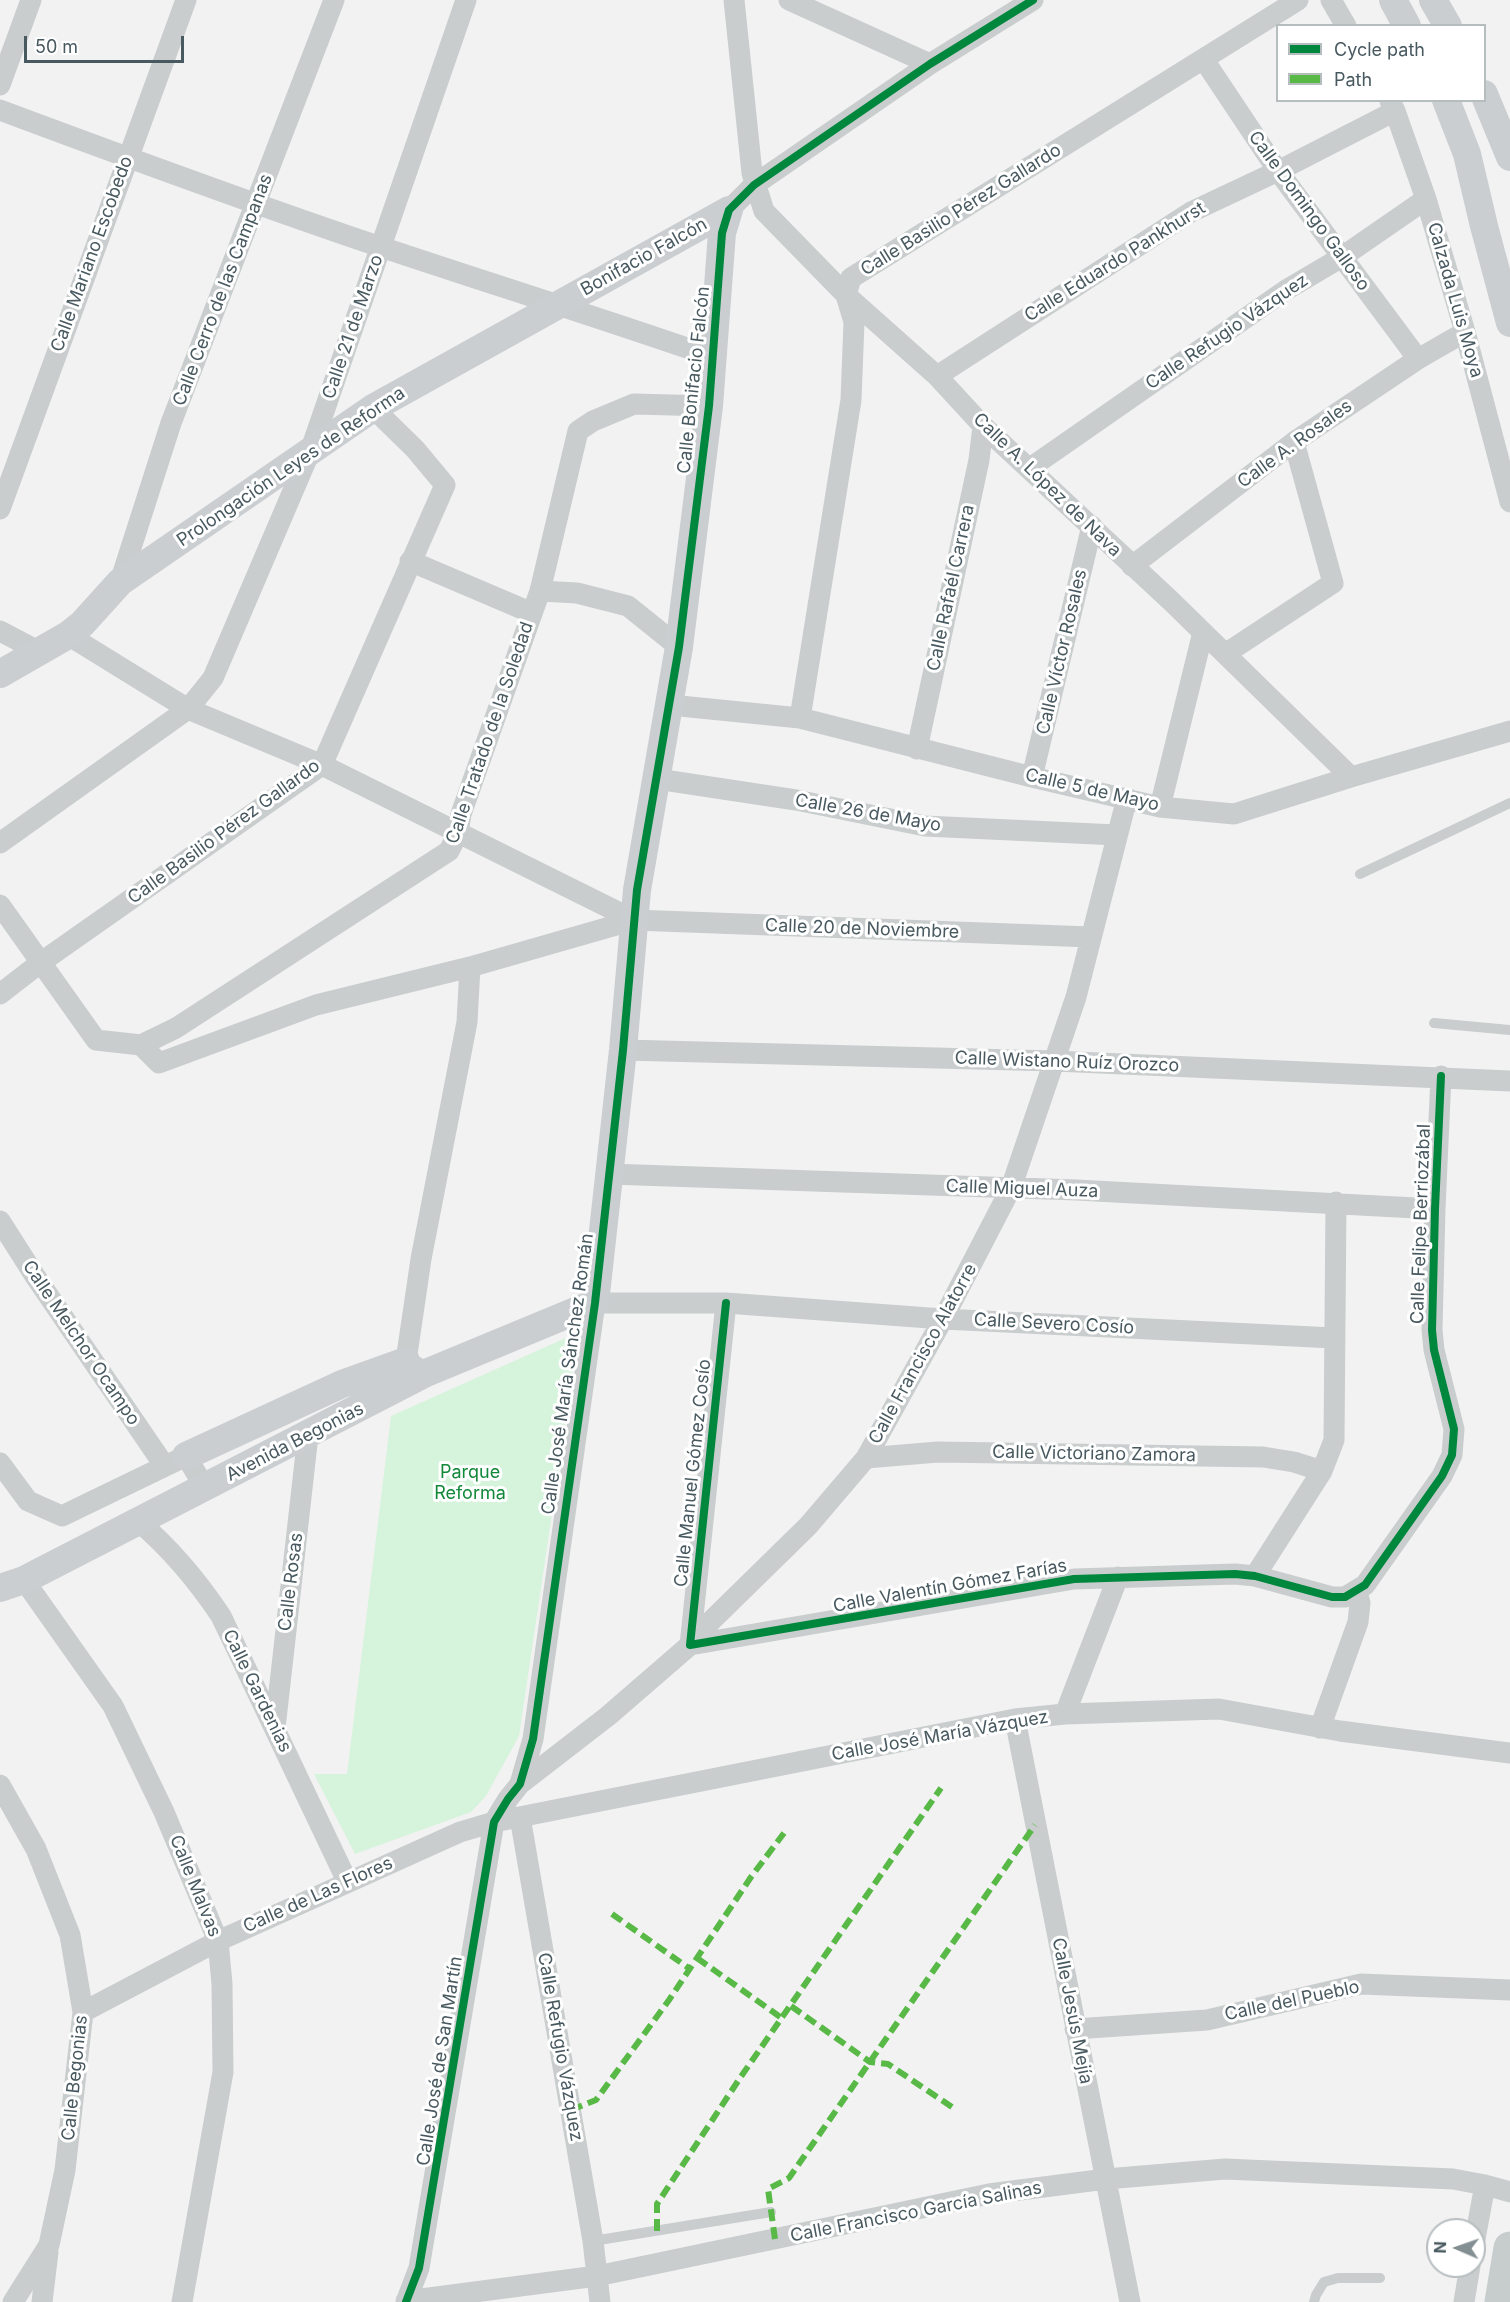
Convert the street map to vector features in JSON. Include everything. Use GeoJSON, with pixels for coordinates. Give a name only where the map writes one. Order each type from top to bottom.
{"type":"FeatureCollection","features":[{"type":"Feature","properties":{"kind":"main road"},"geometry":{"type":"LineString","coordinates":[[1501,2302],[1510,2248]]}},
{"type":"Feature","properties":{"kind":"street"},"geometry":{"type":"LineString","coordinates":[[0,85],[32,0]]}},
{"type":"Feature","properties":{"kind":"street","name":"Calle Mariano Escobedo"},"geometry":{"type":"LineString","coordinates":[[0,509],[186,0]]}},
{"type":"Feature","properties":{"kind":"street","name":"Calle Cerro de las Campanas"},"geometry":{"type":"LineString","coordinates":[[120,582],[171,423],[334,0]]}},
{"type":"Feature","properties":{"kind":"street","name":"Calle 21 de Marzo"},"geometry":{"type":"LineString","coordinates":[[0,843],[188,709],[213,678],[311,449],[466,0]]}},
{"type":"Feature","properties":{"kind":"street","name":"Calle A. López de Nava"},"geometry":{"type":"LineString","coordinates":[[734,0],[754,184],[764,211],[846,295],[937,375],[983,426],[1092,526],[1352,777]]}},
{"type":"Feature","properties":{"kind":"street"},"geometry":{"type":"LineString","coordinates":[[789,0],[930,64]]}},
{"type":"Feature","properties":{"kind":"street","name":"Calle Bonifacio Falcón"},"geometry":{"type":"LineString","coordinates":[[634,920],[679,647],[708,406],[722,233],[729,210],[754,184],[930,64],[1033,0]]}},
{"type":"Feature","properties":{"kind":"street","name":"Calle Basilio Pérez Gallardo"},"geometry":{"type":"LineString","coordinates":[[800,718],[851,400],[854,322],[846,295],[851,278],[1204,60],[1275,6],[1298,0]]}},
{"type":"Feature","properties":{"kind":"street"},"geometry":{"type":"LineString","coordinates":[[1331,0],[1345,24]]}},
{"type":"Feature","properties":{"kind":"street"},"geometry":{"type":"LineString","coordinates":[[1393,0],[1406,24]]}},
{"type":"Feature","properties":{"kind":"street"},"geometry":{"type":"LineString","coordinates":[[1433,0],[1448,24]]}},
{"type":"Feature","properties":{"kind":"street","name":"Calle Domingo Galloso"},"geometry":{"type":"LineString","coordinates":[[1204,60],[1278,171],[1418,359]]}},
{"type":"Feature","properties":{"kind":"street"},"geometry":{"type":"LineString","coordinates":[[1486,97],[1510,157]]}},
{"type":"Feature","properties":{"kind":"street"},"geometry":{"type":"LineString","coordinates":[[1447,102],[1467,154],[1510,323]]}},
{"type":"Feature","properties":{"kind":"street","name":"Calle Eduardo Pankhurst"},"geometry":{"type":"LineString","coordinates":[[937,375],[1191,212],[1278,171],[1392,106]]}},
{"type":"Feature","properties":{"kind":"street","name":"Calzada Luis Moya"},"geometry":{"type":"LineString","coordinates":[[1392,106],[1426,199],[1465,332],[1510,502]]}},
{"type":"Feature","properties":{"kind":"street"},"geometry":{"type":"LineString","coordinates":[[0,110],[127,158],[380,246],[560,304],[713,357]]}},
{"type":"Feature","properties":{"kind":"street","name":"Calle Refugio Vázquez"},"geometry":{"type":"LineString","coordinates":[[1030,468],[1286,290],[1342,257],[1426,199]]}},
{"type":"Feature","properties":{"kind":"street","name":"Bonifacio Falcón"},"geometry":{"type":"LineString","coordinates":[[560,304],[729,210]]}},
{"type":"Feature","properties":{"kind":"street","name":"Prolongación Leyes de Reforma"},"geometry":{"type":"LineString","coordinates":[[0,674],[68,635],[82,624],[120,582],[373,408],[560,304]]}},
{"type":"Feature","properties":{"kind":"street","name":"Calle A. Rosales"},"geometry":{"type":"LineString","coordinates":[[1132,566],[1294,442],[1418,359],[1465,332]]}},
{"type":"Feature","properties":{"kind":"street","name":"Calle Tratado de la Soledad"},"geometry":{"type":"LineString","coordinates":[[141,1045],[177,1028],[449,851],[458,833],[461,814],[540,591],[578,431],[593,421],[634,404],[708,406]]}},
{"type":"Feature","properties":{"kind":"street","name":"Calle Basilio Pérez Gallardo"},"geometry":{"type":"LineString","coordinates":[[0,994],[40,963],[322,765],[445,485],[415,449],[373,408]]}},
{"type":"Feature","properties":{"kind":"street","name":"Calle Rafaél Carrera"},"geometry":{"type":"LineString","coordinates":[[917,749],[979,460],[983,426]]}},
{"type":"Feature","properties":{"kind":"street"},"geometry":{"type":"LineString","coordinates":[[1225,654],[1333,583],[1294,442]]}},
{"type":"Feature","properties":{"kind":"street","name":"Calle Víctor Rosales"},"geometry":{"type":"LineString","coordinates":[[1032,777],[1092,526]]}},
{"type":"Feature","properties":{"kind":"street"},"geometry":{"type":"LineString","coordinates":[[410,561],[532,613]]}},
{"type":"Feature","properties":{"kind":"street"},"geometry":{"type":"LineString","coordinates":[[540,591],[577,594],[628,606],[679,647]]}},
{"type":"Feature","properties":{"kind":"street"},"geometry":{"type":"LineString","coordinates":[[0,631],[38,651]]}},
{"type":"Feature","properties":{"kind":"street"},"geometry":{"type":"LineString","coordinates":[[1160,807],[1203,632]]}},
{"type":"Feature","properties":{"kind":"street"},"geometry":{"type":"LineString","coordinates":[[68,635],[188,709],[322,765],[634,920]]}},
{"type":"Feature","properties":{"kind":"street","name":"Calle 5 de Mayo"},"geometry":{"type":"LineString","coordinates":[[670,705],[800,718],[917,749],[1160,807],[1234,814],[1510,731]]}},
{"type":"Feature","properties":{"kind":"street","name":"Calle 26 de Mayo"},"geometry":{"type":"LineString","coordinates":[[657,779],[795,800],[925,826],[1117,835]]}},
{"type":"Feature","properties":{"kind":"street","name":"Calle Francisco Alatorre"},"geometry":{"type":"LineString","coordinates":[[520,1784],[608,1716],[690,1645],[712,1620],[808,1526],[866,1458],[943,1319],[1011,1188],[1076,997],[1127,798]]}},
{"type":"Feature","properties":{"kind":"street"},"geometry":{"type":"LineString","coordinates":[[0,904],[96,1040],[141,1045],[159,1063],[316,1005],[470,967],[634,920]]}},
{"type":"Feature","properties":{"kind":"street","name":"Calle 20 de Noviembre"},"geometry":{"type":"LineString","coordinates":[[634,920],[1090,937]]}},
{"type":"Feature","properties":{"kind":"street","name":"Calle José María Sánchez Román"},"geometry":{"type":"LineString","coordinates":[[488,1824],[520,1784],[533,1738],[595,1303],[623,1050],[634,920]]}},
{"type":"Feature","properties":{"kind":"street"},"geometry":{"type":"LineString","coordinates":[[0,1463],[28,1501],[62,1516],[175,1460],[333,1388],[416,1367],[421,1259],[467,1022],[470,967]]}},
{"type":"Feature","properties":{"kind":"street","name":"Calle Wistano Ruíz Orozco"},"geometry":{"type":"LineString","coordinates":[[623,1050],[1054,1061],[1442,1076],[1510,1081]]}},
{"type":"Feature","properties":{"kind":"street","name":"Calle Felipe Berriozábal"},"geometry":{"type":"LineString","coordinates":[[1357,1592],[1365,1585],[1442,1476],[1452,1455],[1454,1429],[1433,1340],[1435,1209],[1442,1076]]}},
{"type":"Feature","properties":{"kind":"street","name":"Calle Miguel Auza"},"geometry":{"type":"LineString","coordinates":[[609,1174],[1011,1188],[1336,1202],[1435,1209]]}},
{"type":"Feature","properties":{"kind":"street"},"geometry":{"type":"LineString","coordinates":[[1255,1576],[1322,1471],[1334,1440],[1336,1202]]}},
{"type":"Feature","properties":{"kind":"street","name":"Calle Melchor Ocampo"},"geometry":{"type":"LineString","coordinates":[[0,1221],[35,1276],[175,1460],[205,1488]]}},
{"type":"Feature","properties":{"kind":"street","name":"Avenida Begonias"},"geometry":{"type":"LineString","coordinates":[[12,1584],[308,1435],[416,1367],[595,1303]]}},
{"type":"Feature","properties":{"kind":"street","name":"Calle Severo Cosío"},"geometry":{"type":"LineString","coordinates":[[595,1303],[726,1303],[943,1319],[1334,1338]]}},
{"type":"Feature","properties":{"kind":"street","name":"Calle Manuel Gómez Cosío"},"geometry":{"type":"LineString","coordinates":[[690,1645],[726,1303]]}},
{"type":"Feature","properties":{"kind":"street","name":"Calle Rosas"},"geometry":{"type":"LineString","coordinates":[[274,1728],[308,1435]]}},
{"type":"Feature","properties":{"kind":"street","name":"Calle Victoriano Zamora"},"geometry":{"type":"LineString","coordinates":[[866,1458],[938,1452],[1263,1457],[1294,1462],[1322,1471]]}},
{"type":"Feature","properties":{"kind":"street","name":"Calle Gardenias"},"geometry":{"type":"LineString","coordinates":[[138,1521],[164,1542],[201,1586],[221,1616],[347,1881]]}},
{"type":"Feature","properties":{"kind":"street","name":"Calle Valentín Gómez Farías"},"geometry":{"type":"LineString","coordinates":[[690,1645],[1074,1580],[1235,1574],[1255,1576],[1332,1597],[1357,1592]]}},
{"type":"Feature","properties":{"kind":"street"},"geometry":{"type":"LineString","coordinates":[[1065,1714],[1118,1577]]}},
{"type":"Feature","properties":{"kind":"street","name":"Calle Malvas"},"geometry":{"type":"LineString","coordinates":[[12,1584],[113,1706],[164,1812],[218,1941],[222,1984],[223,2072],[182,2302]]}},
{"type":"Feature","properties":{"kind":"street"},"geometry":{"type":"LineString","coordinates":[[1320,1728],[1358,1622],[1360,1603],[1357,1592]]}},
{"type":"Feature","properties":{"kind":"street","name":"Calle José María Vázquez"},"geometry":{"type":"LineString","coordinates":[[488,1824],[1015,1719],[1065,1714],[1218,1709],[1320,1728],[1510,1753]]}},
{"type":"Feature","properties":{"kind":"street","name":"Calle Jesús Mejía"},"geometry":{"type":"LineString","coordinates":[[1015,1719],[1130,2302]]}},
{"type":"Feature","properties":{"kind":"street","name":"Calle Begonias"},"geometry":{"type":"LineString","coordinates":[[0,1785],[36,1849],[70,1935],[83,2012],[65,2170],[49,2246],[13,2302]]}},
{"type":"Feature","properties":{"kind":"street","name":"Calle Refugio Vázquez"},"geometry":{"type":"LineString","coordinates":[[520,1817],[594,2241],[600,2302]]}},
{"type":"Feature","properties":{"kind":"street","name":"Calle de Las Flores"},"geometry":{"type":"LineString","coordinates":[[83,2012],[218,1941],[347,1881],[460,1832],[488,1824]]}},
{"type":"Feature","properties":{"kind":"street","name":"Calle José de San Martín"},"geometry":{"type":"LineString","coordinates":[[406,2301],[420,2268],[488,1824]]}},
{"type":"Feature","properties":{"kind":"street","name":"Calle del Pueblo"},"geometry":{"type":"LineString","coordinates":[[1075,2029],[1207,2020],[1361,1984],[1510,1990]]}},
{"type":"Feature","properties":{"kind":"street","name":"Calle Francisco García Salinas"},"geometry":{"type":"LineString","coordinates":[[406,2301],[597,2277],[989,2194],[1106,2179],[1225,2169],[1454,2179],[1510,2193]]}},
{"type":"Feature","properties":{"kind":"street"},"geometry":{"type":"LineString","coordinates":[[1479,2218],[1485,2185]]}},
{"type":"Feature","properties":{"kind":"street"},"geometry":{"type":"LineString","coordinates":[[42,2302],[49,2246]]}},
{"type":"Feature","properties":{"kind":"street"},"geometry":{"type":"LineString","coordinates":[[1464,2302],[1468,2278]]}},
{"type":"Feature","properties":{"kind":"lane"},"geometry":{"type":"LineString","coordinates":[[1360,874],[1510,803]]}},
{"type":"Feature","properties":{"kind":"lane"},"geometry":{"type":"LineString","coordinates":[[1434,1023],[1510,1030]]}},
{"type":"Feature","properties":{"kind":"lane"},"geometry":{"type":"LineString","coordinates":[[594,2241],[771,2212]]}},
{"type":"Feature","properties":{"kind":"lane"},"geometry":{"type":"LineString","coordinates":[[1314,2302],[1324,2282],[1338,2278],[1380,2278]]}},
{"type":"Feature","properties":{"kind":"green space","name":"Parque Reforma"},"geometry":{"type":"Polygon","coordinates":[[[579,1332],[519,1736],[486,1796],[471,1812],[355,1854],[314,1774],[347,1774],[391,1416],[579,1332]]]}},
{"type":"Feature","properties":{"kind":"marked path"},"geometry":{"type":"LineString","coordinates":[[657,2231],[657,2204],[740,2078],[941,1788]]}},
{"type":"Feature","properties":{"kind":"marked path"},"geometry":{"type":"LineString","coordinates":[[775,2239],[768,2189],[789,2178],[1035,1825]]}},
{"type":"Feature","properties":{"kind":"marked path"},"geometry":{"type":"LineString","coordinates":[[571,2110],[596,2100],[669,2000],[751,1877],[784,1833]]}},
{"type":"Feature","properties":{"kind":"marked path"},"geometry":{"type":"LineString","coordinates":[[612,1914],[690,1969]]}},
{"type":"Feature","properties":{"kind":"marked path"},"geometry":{"type":"LineString","coordinates":[[697,1958],[783,2019]]}},
{"type":"Feature","properties":{"kind":"marked path"},"geometry":{"type":"LineString","coordinates":[[791,2006],[870,2062],[888,2064],[955,2109]]}},
{"type":"Feature","properties":{"kind":"cycle path"},"geometry":{"type":"LineString","coordinates":[[406,2302],[419,2268],[494,1822],[520,1784],[533,1739],[595,1303],[623,1050],[637,890],[679,647],[709,406],[722,233],[729,210],[754,185],[930,64],[1033,0]]}},
{"type":"Feature","properties":{"kind":"cycle path"},"geometry":{"type":"LineString","coordinates":[[726,1303],[690,1645],[1074,1579],[1235,1574],[1255,1576],[1332,1597],[1345,1597],[1365,1585],[1442,1476],[1452,1455],[1454,1429],[1434,1350],[1432,1330],[1441,1076]]}}]}
